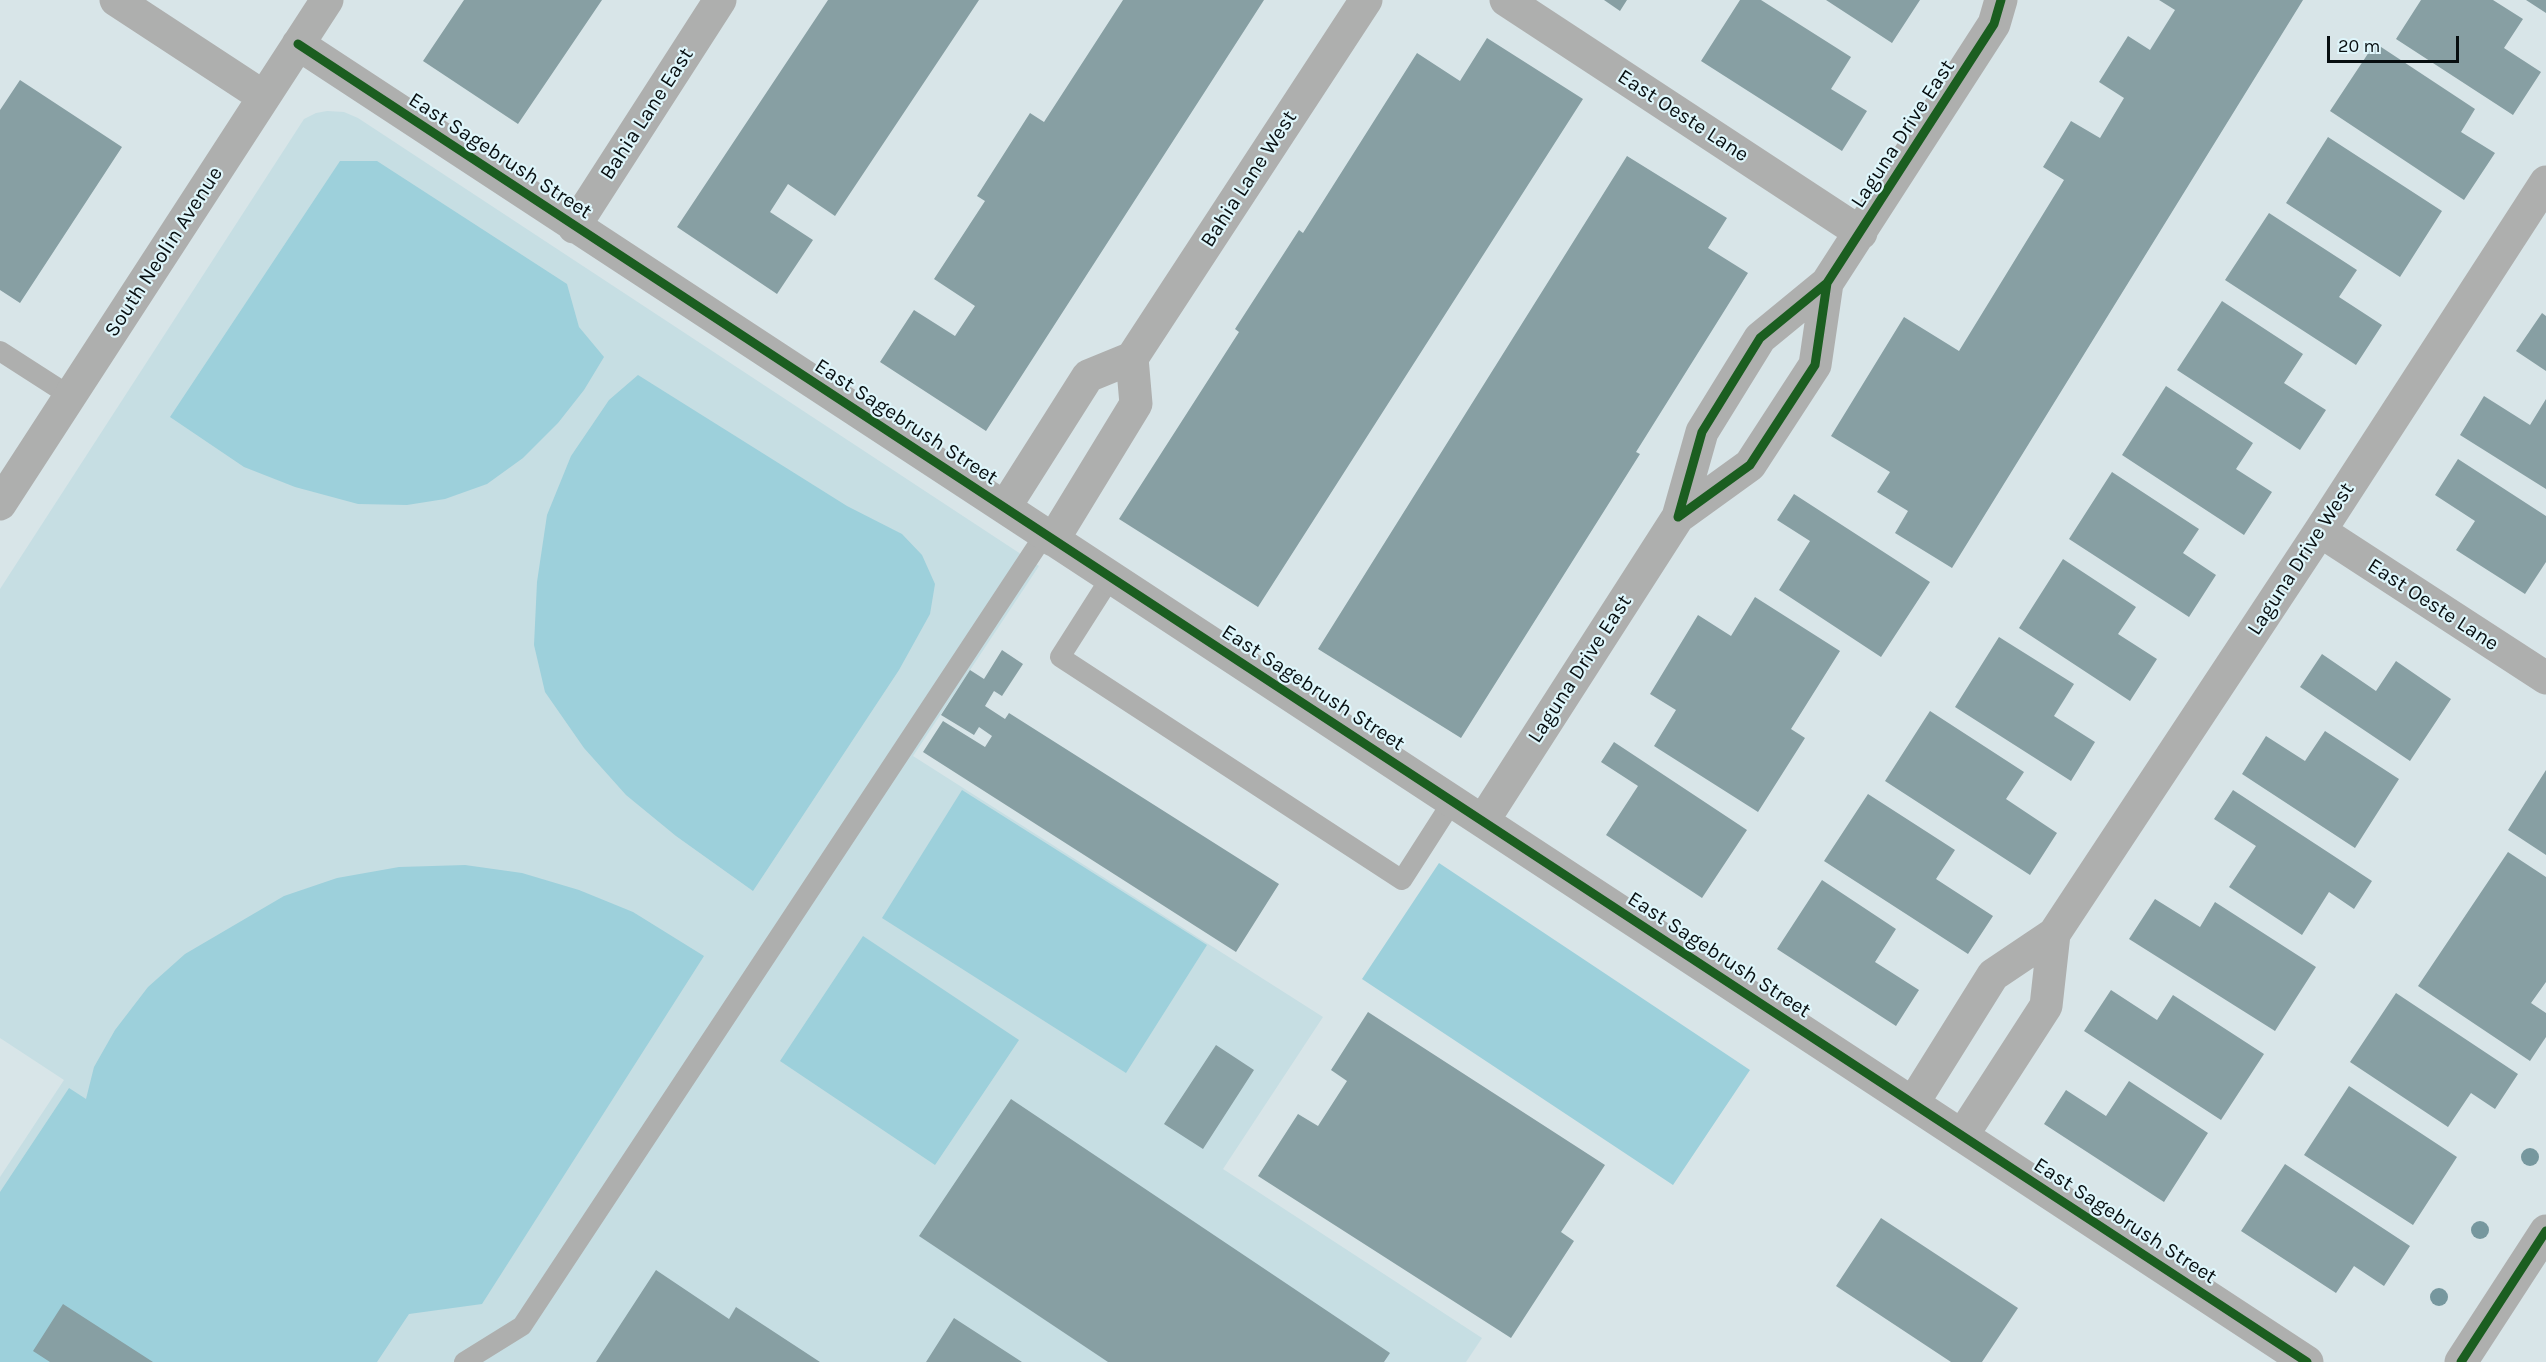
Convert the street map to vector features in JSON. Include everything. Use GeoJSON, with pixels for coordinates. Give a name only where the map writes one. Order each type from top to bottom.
{"type":"FeatureCollection","features":[{"type":"Feature","properties":{"kind":"street"},"geometry":{"type":"LineString","coordinates":[[116,0],[264,97]]}},
{"type":"Feature","properties":{"kind":"street","name":"South Neolin Avenue"},"geometry":{"type":"LineString","coordinates":[[0,504],[327,0]]}},
{"type":"Feature","properties":{"kind":"street","name":"Bahia Lane East"},"geometry":{"type":"LineString","coordinates":[[574,227],[720,0]]}},
{"type":"Feature","properties":{"kind":"street","name":"Bahia Lane West"},"geometry":{"type":"LineString","coordinates":[[1132,358],[1366,0]]}},
{"type":"Feature","properties":{"kind":"street","name":"East Oeste Lane"},"geometry":{"type":"LineString","coordinates":[[1506,0],[1861,232]]}},
{"type":"Feature","properties":{"kind":"street","name":"Laguna Drive East"},"geometry":{"type":"LineString","coordinates":[[1483,821],[1678,517],[1702,432],[1760,338],[1827,283],[1997,12],[2026,0]]}},
{"type":"Feature","properties":{"kind":"street","name":"East Sagebrush Street"},"geometry":{"type":"LineString","coordinates":[[298,44],[2307,1362]]}},
{"type":"Feature","properties":{"kind":"street","name":"Laguna Drive West"},"geometry":{"type":"LineString","coordinates":[[1913,1103],[1993,975],[2054,934],[2320,531],[2546,182]]}},
{"type":"Feature","properties":{"kind":"street","name":"Laguna Drive East"},"geometry":{"type":"LineString","coordinates":[[1678,517],[1750,465],[1815,365],[1827,283]]}},
{"type":"Feature","properties":{"kind":"street"},"geometry":{"type":"LineString","coordinates":[[1005,507],[1088,376],[1132,358],[1136,404],[1049,537]]}},
{"type":"Feature","properties":{"kind":"street","name":"East Oeste Lane"},"geometry":{"type":"LineString","coordinates":[[2320,531],[2546,678]]}},
{"type":"Feature","properties":{"kind":"street","name":"Laguna Drive West"},"geometry":{"type":"LineString","coordinates":[[1962,1136],[2046,1006],[2054,934]]}},
{"type":"Feature","properties":{"kind":"street"},"geometry":{"type":"LineString","coordinates":[[2461,1362],[2546,1231]]}},
{"type":"Feature","properties":{"kind":"lane"},"geometry":{"type":"LineString","coordinates":[[0,351],[70,396]]}},
{"type":"Feature","properties":{"kind":"lane"},"geometry":{"type":"LineString","coordinates":[[465,1362],[522,1326],[1049,537]]}},
{"type":"Feature","properties":{"kind":"lane"},"geometry":{"type":"LineString","coordinates":[[1111,577],[1060,657],[1401,880],[1452,802]]}},
{"type":"Feature","properties":{"kind":"shaded area"},"geometry":{"type":"Polygon","coordinates":[[[327,111],[344,112],[358,118],[1039,566],[913,756],[1323,1017],[1223,1169],[1482,1338],[1466,1362],[0,1362],[0,1177],[64,1080],[0,1038],[0,589],[304,119],[327,111]]]}},
{"type":"Feature","properties":{"kind":"shaded area"},"geometry":{"type":"Polygon","coordinates":[[[340,161],[377,161],[567,284],[579,327],[604,357],[584,390],[558,423],[523,458],[487,484],[445,499],[407,505],[358,504],[295,487],[244,467],[170,417],[340,161]]]}},
{"type":"Feature","properties":{"kind":"shaded area"},"geometry":{"type":"Polygon","coordinates":[[[638,375],[847,506],[902,534],[922,555],[935,584],[930,614],[899,670],[753,891],[676,836],[626,795],[584,748],[545,692],[534,645],[537,582],[547,515],[571,456],[609,400],[638,375]]]}},
{"type":"Feature","properties":{"kind":"shaded area"},"geometry":{"type":"Polygon","coordinates":[[[962,790],[1207,945],[1126,1073],[882,918],[962,790]]]}},
{"type":"Feature","properties":{"kind":"shaded area"},"geometry":{"type":"Polygon","coordinates":[[[1439,863],[1750,1070],[1673,1185],[1362,979],[1439,863]]]}},
{"type":"Feature","properties":{"kind":"shaded area"},"geometry":{"type":"Polygon","coordinates":[[[465,865],[522,873],[579,890],[633,912],[704,956],[482,1304],[409,1314],[377,1362],[0,1362],[0,1192],[69,1088],[86,1099],[94,1067],[115,1030],[148,987],[185,954],[284,896],[337,878],[399,867],[465,865]]]}},
{"type":"Feature","properties":{"kind":"shaded area"},"geometry":{"type":"Polygon","coordinates":[[[863,936],[1019,1040],[935,1165],[780,1061],[863,936]]]}},
{"type":"Feature","properties":{"kind":"building"},"geometry":{"type":"Polygon","coordinates":[[[464,0],[602,0],[518,124],[423,61],[464,0]]]}},
{"type":"Feature","properties":{"kind":"building"},"geometry":{"type":"Polygon","coordinates":[[[828,0],[979,0],[835,216],[788,184],[770,212],[813,240],[777,294],[677,227],[828,0]]]}},
{"type":"Feature","properties":{"kind":"building"},"geometry":{"type":"Polygon","coordinates":[[[1123,0],[1264,0],[986,431],[880,362],[914,310],[955,336],[975,306],[934,279],[985,201],[977,196],[1030,113],[1044,122],[1123,0]]]}},
{"type":"Feature","properties":{"kind":"building"},"geometry":{"type":"Polygon","coordinates":[[[1604,0],[1627,0],[1620,11],[1604,0]]]}},
{"type":"Feature","properties":{"kind":"building"},"geometry":{"type":"Polygon","coordinates":[[[1740,0],[1761,0],[1851,57],[1831,89],[1867,111],[1842,151],[1701,61],[1740,0]]]}},
{"type":"Feature","properties":{"kind":"building"},"geometry":{"type":"Polygon","coordinates":[[[1826,0],[1920,0],[1892,43],[1826,0]]]}},
{"type":"Feature","properties":{"kind":"building"},"geometry":{"type":"Polygon","coordinates":[[[2159,0],[2303,0],[1952,568],[1895,533],[1908,511],[1877,492],[1890,472],[1831,436],[1904,317],[1959,351],[2064,180],[2043,167],[2071,121],[2100,138],[2124,98],[2099,82],[2128,36],[2150,50],[2175,10],[2159,0]]]}},
{"type":"Feature","properties":{"kind":"building"},"geometry":{"type":"Polygon","coordinates":[[[2421,0],[2493,0],[2523,19],[2504,48],[2541,72],[2513,115],[2396,39],[2421,0]]]}},
{"type":"Feature","properties":{"kind":"building"},"geometry":{"type":"Polygon","coordinates":[[[2526,0],[2546,0],[2546,13],[2526,0]]]}},
{"type":"Feature","properties":{"kind":"building"},"geometry":{"type":"Polygon","coordinates":[[[1487,38],[1583,99],[1258,607],[1119,519],[1239,332],[1235,329],[1299,230],[1303,233],[1417,53],[1460,81],[1487,38]]]}},
{"type":"Feature","properties":{"kind":"building"},"geometry":{"type":"Polygon","coordinates":[[[2375,43],[2475,109],[2461,132],[2495,153],[2464,200],[2330,111],[2375,43]]]}},
{"type":"Feature","properties":{"kind":"building"},"geometry":{"type":"Polygon","coordinates":[[[20,80],[122,147],[20,303],[0,290],[0,110],[20,80]]]}},
{"type":"Feature","properties":{"kind":"building"},"geometry":{"type":"Polygon","coordinates":[[[2328,137],[2442,211],[2400,277],[2286,203],[2328,137]]]}},
{"type":"Feature","properties":{"kind":"building"},"geometry":{"type":"Polygon","coordinates":[[[1627,156],[1727,218],[1708,248],[1748,273],[1636,452],[1640,454],[1461,738],[1318,649],[1627,156]]]}},
{"type":"Feature","properties":{"kind":"building"},"geometry":{"type":"Polygon","coordinates":[[[2269,213],[2357,270],[2339,297],[2382,325],[2356,365],[2225,280],[2269,213]]]}},
{"type":"Feature","properties":{"kind":"building"},"geometry":{"type":"Polygon","coordinates":[[[2222,301],[2303,354],[2284,383],[2326,410],[2300,450],[2177,370],[2222,301]]]}},
{"type":"Feature","properties":{"kind":"building"},"geometry":{"type":"Polygon","coordinates":[[[2542,313],[2546,316],[2546,371],[2516,351],[2542,313]]]}},
{"type":"Feature","properties":{"kind":"building"},"geometry":{"type":"Polygon","coordinates":[[[2166,386],[2253,443],[2236,469],[2272,492],[2244,535],[2122,455],[2166,386]]]}},
{"type":"Feature","properties":{"kind":"building"},"geometry":{"type":"Polygon","coordinates":[[[2484,396],[2530,425],[2546,399],[2546,489],[2460,435],[2484,396]]]}},
{"type":"Feature","properties":{"kind":"building"},"geometry":{"type":"Polygon","coordinates":[[[2458,459],[2546,516],[2546,562],[2525,594],[2456,550],[2475,521],[2435,495],[2458,459]]]}},
{"type":"Feature","properties":{"kind":"building"},"geometry":{"type":"Polygon","coordinates":[[[2112,472],[2199,529],[2183,553],[2216,575],[2189,617],[2069,539],[2112,472]]]}},
{"type":"Feature","properties":{"kind":"building"},"geometry":{"type":"Polygon","coordinates":[[[1794,494],[1930,582],[1881,657],[1779,590],[1810,541],[1777,520],[1794,494]]]}},
{"type":"Feature","properties":{"kind":"building"},"geometry":{"type":"Polygon","coordinates":[[[2063,559],[2136,607],[2118,634],[2157,659],[2130,701],[2019,628],[2063,559]]]}},
{"type":"Feature","properties":{"kind":"building"},"geometry":{"type":"Polygon","coordinates":[[[1755,597],[1840,651],[1791,729],[1805,738],[1758,812],[1654,746],[1676,710],[1650,694],[1698,615],[1731,636],[1755,597]]]}},
{"type":"Feature","properties":{"kind":"building"},"geometry":{"type":"Polygon","coordinates":[[[1999,637],[2074,684],[2054,716],[2095,742],[2071,781],[1955,707],[1999,637]]]}},
{"type":"Feature","properties":{"kind":"building"},"geometry":{"type":"Polygon","coordinates":[[[1002,650],[1023,664],[1002,696],[994,691],[985,706],[1005,719],[1009,713],[1279,884],[1236,952],[923,752],[943,721],[985,747],[992,736],[979,727],[974,735],[941,715],[970,670],[984,679],[1002,650]]]}},
{"type":"Feature","properties":{"kind":"building"},"geometry":{"type":"Polygon","coordinates":[[[2322,654],[2376,691],[2396,661],[2451,699],[2410,761],[2300,687],[2322,654]]]}},
{"type":"Feature","properties":{"kind":"building"},"geometry":{"type":"Polygon","coordinates":[[[1930,711],[2024,772],[2006,799],[2057,833],[2030,875],[1885,781],[1930,711]]]}},
{"type":"Feature","properties":{"kind":"building"},"geometry":{"type":"Polygon","coordinates":[[[2325,731],[2399,779],[2355,848],[2242,774],[2266,736],[2305,761],[2325,731]]]}},
{"type":"Feature","properties":{"kind":"building"},"geometry":{"type":"Polygon","coordinates":[[[1614,742],[1747,830],[1702,898],[1606,835],[1638,786],[1601,762],[1614,742]]]}},
{"type":"Feature","properties":{"kind":"building"},"geometry":{"type":"Polygon","coordinates":[[[2546,770],[2546,855],[2508,830],[2546,770]]]}},
{"type":"Feature","properties":{"kind":"building"},"geometry":{"type":"Polygon","coordinates":[[[2233,790],[2372,881],[2354,909],[2329,892],[2302,935],[2229,887],[2256,846],[2214,819],[2233,790]]]}},
{"type":"Feature","properties":{"kind":"building"},"geometry":{"type":"Polygon","coordinates":[[[1868,794],[1955,850],[1936,879],[1993,916],[1968,954],[1824,861],[1868,794]]]}},
{"type":"Feature","properties":{"kind":"building"},"geometry":{"type":"Polygon","coordinates":[[[2508,852],[2546,877],[2546,982],[2531,1003],[2546,1013],[2546,1037],[2530,1061],[2418,986],[2508,852]]]}},
{"type":"Feature","properties":{"kind":"building"},"geometry":{"type":"Polygon","coordinates":[[[1822,880],[1896,929],[1875,962],[1919,990],[1896,1026],[1777,949],[1822,880]]]}},
{"type":"Feature","properties":{"kind":"building"},"geometry":{"type":"Polygon","coordinates":[[[2155,899],[2200,927],[2215,902],[2316,967],[2275,1031],[2129,939],[2155,899]]]}},
{"type":"Feature","properties":{"kind":"building"},"geometry":{"type":"Polygon","coordinates":[[[2111,990],[2157,1020],[2173,995],[2264,1054],[2221,1120],[2084,1031],[2111,990]]]}},
{"type":"Feature","properties":{"kind":"building"},"geometry":{"type":"Polygon","coordinates":[[[2396,993],[2518,1074],[2495,1109],[2471,1093],[2448,1127],[2350,1062],[2396,993]]]}},
{"type":"Feature","properties":{"kind":"building"},"geometry":{"type":"Polygon","coordinates":[[[1368,1012],[1605,1165],[1561,1232],[1574,1241],[1511,1338],[1258,1176],[1298,1114],[1318,1126],[1347,1081],[1331,1070],[1368,1012]]]}},
{"type":"Feature","properties":{"kind":"building"},"geometry":{"type":"Polygon","coordinates":[[[1216,1045],[1254,1070],[1203,1149],[1164,1124],[1216,1045]]]}},
{"type":"Feature","properties":{"kind":"building"},"geometry":{"type":"Polygon","coordinates":[[[2129,1081],[2208,1133],[2164,1202],[2044,1124],[2066,1090],[2106,1116],[2129,1081]]]}},
{"type":"Feature","properties":{"kind":"building"},"geometry":{"type":"Polygon","coordinates":[[[2349,1086],[2457,1157],[2413,1225],[2304,1155],[2349,1086]]]}},
{"type":"Feature","properties":{"kind":"building"},"geometry":{"type":"Polygon","coordinates":[[[1011,1099],[1390,1353],[1384,1362],[1108,1362],[919,1236],[1011,1099]]]}},
{"type":"Feature","properties":{"kind":"building"},"geometry":{"type":"Polygon","coordinates":[[[2285,1164],[2410,1246],[2384,1286],[2354,1266],[2336,1293],[2241,1231],[2285,1164]]]}},
{"type":"Feature","properties":{"kind":"building"},"geometry":{"type":"Polygon","coordinates":[[[1881,1218],[2018,1308],[1982,1362],[1951,1362],[1836,1286],[1881,1218]]]}},
{"type":"Feature","properties":{"kind":"building"},"geometry":{"type":"Polygon","coordinates":[[[656,1270],[729,1319],[736,1307],[820,1362],[596,1362],[656,1270]]]}},
{"type":"Feature","properties":{"kind":"building"},"geometry":{"type":"Polygon","coordinates":[[[63,1304],[153,1362],[50,1362],[33,1351],[63,1304]]]}},
{"type":"Feature","properties":{"kind":"building"},"geometry":{"type":"Polygon","coordinates":[[[954,1318],[1022,1362],[926,1362],[954,1318]]]}},
{"type":"Feature","properties":{"kind":"cycle path"},"geometry":{"type":"LineString","coordinates":[[1827,283],[1815,365],[1750,465],[1678,517],[1702,432],[1760,338],[1827,283],[1994,24],[2001,0]]}},
{"type":"Feature","properties":{"kind":"cycle path"},"geometry":{"type":"LineString","coordinates":[[298,44],[2307,1362]]}},
{"type":"Feature","properties":{"kind":"cycle path"},"geometry":{"type":"LineString","coordinates":[[2461,1362],[2546,1231]]}}]}
